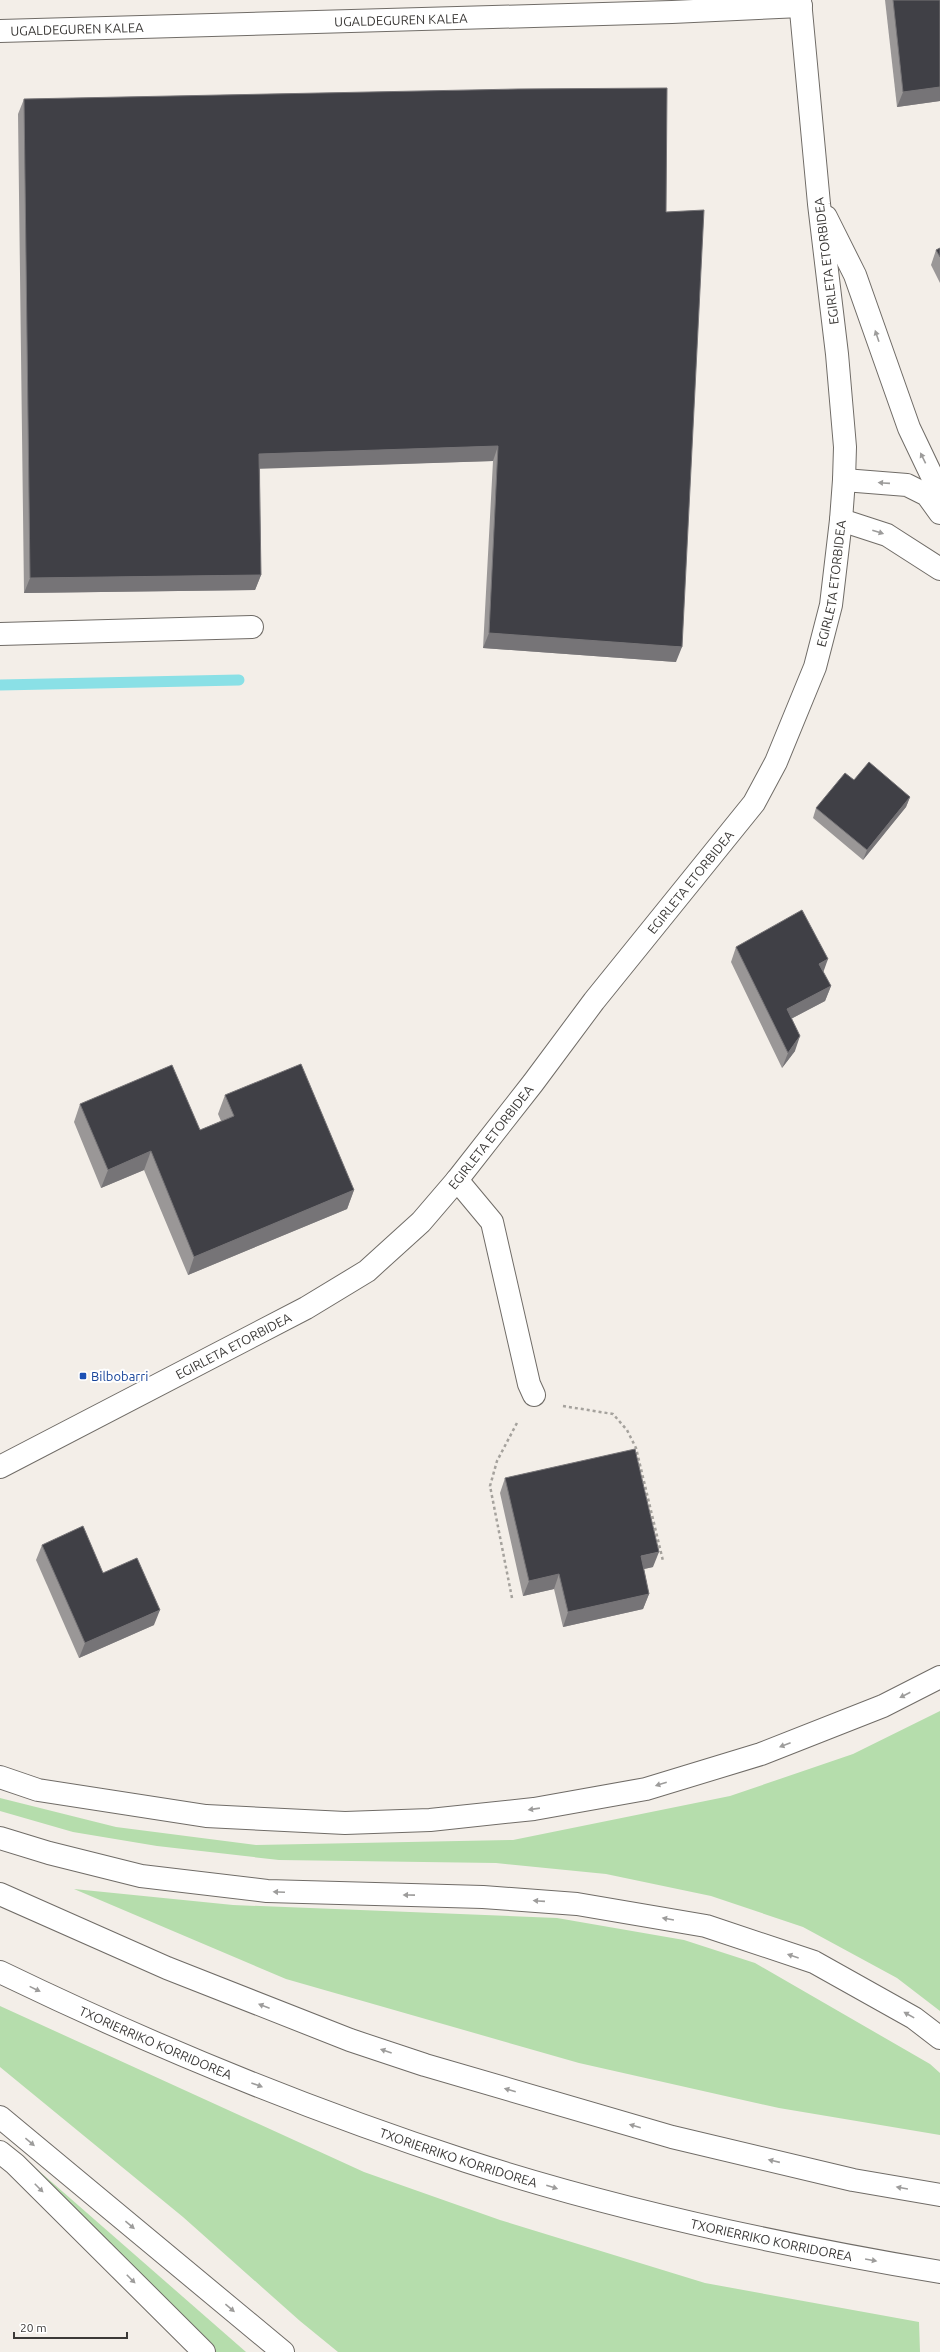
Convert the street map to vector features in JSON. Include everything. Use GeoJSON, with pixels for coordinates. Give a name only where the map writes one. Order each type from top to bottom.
{"type":"FeatureCollection","features":[{"type":"Feature","properties":{"kind":"main road","name":"UGALDEGUREN KALEA"},"geometry":{"type":"LineString","coordinates":[[0,31],[664,12],[800,3]]}},
{"type":"Feature","properties":{"kind":"main road","name":"EGIRLETA ETORBIDEA"},"geometry":{"type":"LineString","coordinates":[[0,1467],[306,1308],[367,1271],[421,1222],[457,1180],[533,1083],[594,1001],[754,803],[776,762],[815,668],[830,605],[841,520],[844,480],[844,447],[838,354],[819,204],[800,3]]}},
{"type":"Feature","properties":{"kind":"main road"},"geometry":{"type":"LineString","coordinates":[[819,204],[855,275],[909,428],[940,493]]}},
{"type":"Feature","properties":{"kind":"main road"},"geometry":{"type":"LineString","coordinates":[[844,480],[907,484],[927,495],[940,513]]}},
{"type":"Feature","properties":{"kind":"main road"},"geometry":{"type":"LineString","coordinates":[[841,520],[887,535],[940,569]]}},
{"type":"Feature","properties":{"kind":"main road"},"geometry":{"type":"LineString","coordinates":[[0,634],[252,627]]}},
{"type":"Feature","properties":{"kind":"main road"},"geometry":{"type":"LineString","coordinates":[[457,1180],[492,1222],[529,1384],[534,1395]]}},
{"type":"Feature","properties":{"kind":"main road"},"geometry":{"type":"LineString","coordinates":[[0,1777],[38,1790],[206,1816],[345,1823],[430,1820],[527,1810],[646,1789],[761,1754],[883,1706],[940,1677]]}},
{"type":"Feature","properties":{"kind":"main road"},"geometry":{"type":"LineString","coordinates":[[0,1838],[49,1853],[141,1876],[267,1891],[483,1897],[577,1904],[706,1926],[814,1962],[914,2018],[940,2038]]}},
{"type":"Feature","properties":{"kind":"main road"},"geometry":{"type":"LineString","coordinates":[[0,1894],[167,1968],[350,2040],[425,2065],[672,2137],[852,2180],[940,2195]]}},
{"type":"Feature","properties":{"kind":"main road","name":"TXORIERRIKO KORRIDOREA"},"geometry":{"type":"LineString","coordinates":[[0,1972],[86,2014],[239,2078],[393,2136],[544,2184],[655,2214],[838,2254],[940,2272]]}},
{"type":"Feature","properties":{"kind":"main road"},"geometry":{"type":"LineString","coordinates":[[0,2117],[282,2352]]}},
{"type":"Feature","properties":{"kind":"main road"},"geometry":{"type":"LineString","coordinates":[[0,2152],[16,2164],[204,2352]]}},
{"type":"Feature","properties":{"kind":"path"},"geometry":{"type":"LineString","coordinates":[[512,1598],[490,1486],[497,1461],[510,1432],[534,1395],[539,1403],[613,1414],[627,1430],[636,1448],[663,1561]]}},
{"type":"Feature","properties":{"kind":"green space"},"geometry":{"type":"Polygon","coordinates":[[[940,1711],[940,2011],[897,1978],[803,1927],[711,1896],[606,1874],[496,1863],[279,1860],[157,1846],[73,1832],[0,1811],[0,1798],[116,1827],[256,1845],[513,1840],[730,1796],[853,1754],[940,1711]]]}},
{"type":"Feature","properties":{"kind":"green space"},"geometry":{"type":"Polygon","coordinates":[[[74,1889],[233,1905],[557,1918],[684,1940],[755,1963],[930,2064],[940,2073],[940,2135],[779,2108],[579,2063],[286,1979],[74,1889]]]}},
{"type":"Feature","properties":{"kind":"green space"},"geometry":{"type":"Polygon","coordinates":[[[0,2006],[364,2172],[500,2220],[705,2283],[919,2322],[920,2352],[338,2352],[300,2321],[183,2217],[0,2067],[0,2006]]]}},
{"type":"Feature","properties":{"kind":"green space"},"geometry":{"type":"Polygon","coordinates":[[[31,2164],[246,2352],[205,2352],[164,2313],[31,2164]]]}},
{"type":"Feature","properties":{"kind":"building"},"geometry":{"type":"Polygon","coordinates":[[[893,0],[940,0],[940,87],[903,92],[893,0]]]}},
{"type":"Feature","properties":{"kind":"building"},"geometry":{"type":"Polygon","coordinates":[[[667,88],[666,212],[704,210],[682,647],[489,633],[498,446],[259,454],[261,575],[30,578],[24,99],[518,89],[667,88]]]}},
{"type":"Feature","properties":{"kind":"building"},"geometry":{"type":"Polygon","coordinates":[[[940,248],[940,257],[936,250],[940,248]]]}},
{"type":"Feature","properties":{"kind":"building"},"geometry":{"type":"Polygon","coordinates":[[[869,762],[910,797],[867,850],[816,808],[845,773],[854,780],[869,762]]]}},
{"type":"Feature","properties":{"kind":"building"},"geometry":{"type":"Polygon","coordinates":[[[802,910],[828,959],[819,964],[831,986],[787,1009],[800,1036],[788,1053],[736,947],[802,910]]]}},
{"type":"Feature","properties":{"kind":"building"},"geometry":{"type":"Polygon","coordinates":[[[301,1064],[354,1190],[194,1257],[151,1151],[108,1170],[80,1104],[172,1065],[200,1130],[234,1116],[225,1095],[301,1064]]]}},
{"type":"Feature","properties":{"kind":"building"},"geometry":{"type":"Polygon","coordinates":[[[635,1449],[659,1552],[641,1556],[649,1594],[568,1612],[559,1574],[529,1581],[505,1478],[635,1449]]]}},
{"type":"Feature","properties":{"kind":"building"},"geometry":{"type":"Polygon","coordinates":[[[83,1526],[103,1573],[137,1558],[160,1610],[85,1643],[42,1545],[83,1526]]]}},
{"type":"Feature","properties":{"kind":"waterway"},"geometry":{"type":"LineString","coordinates":[[0,685],[239,680]]}},
{"type":"Feature","properties":{"kind":"place","name":"Bilbobarri"},"geometry":{"type":"Point","coordinates":[83,1376]}}]}
